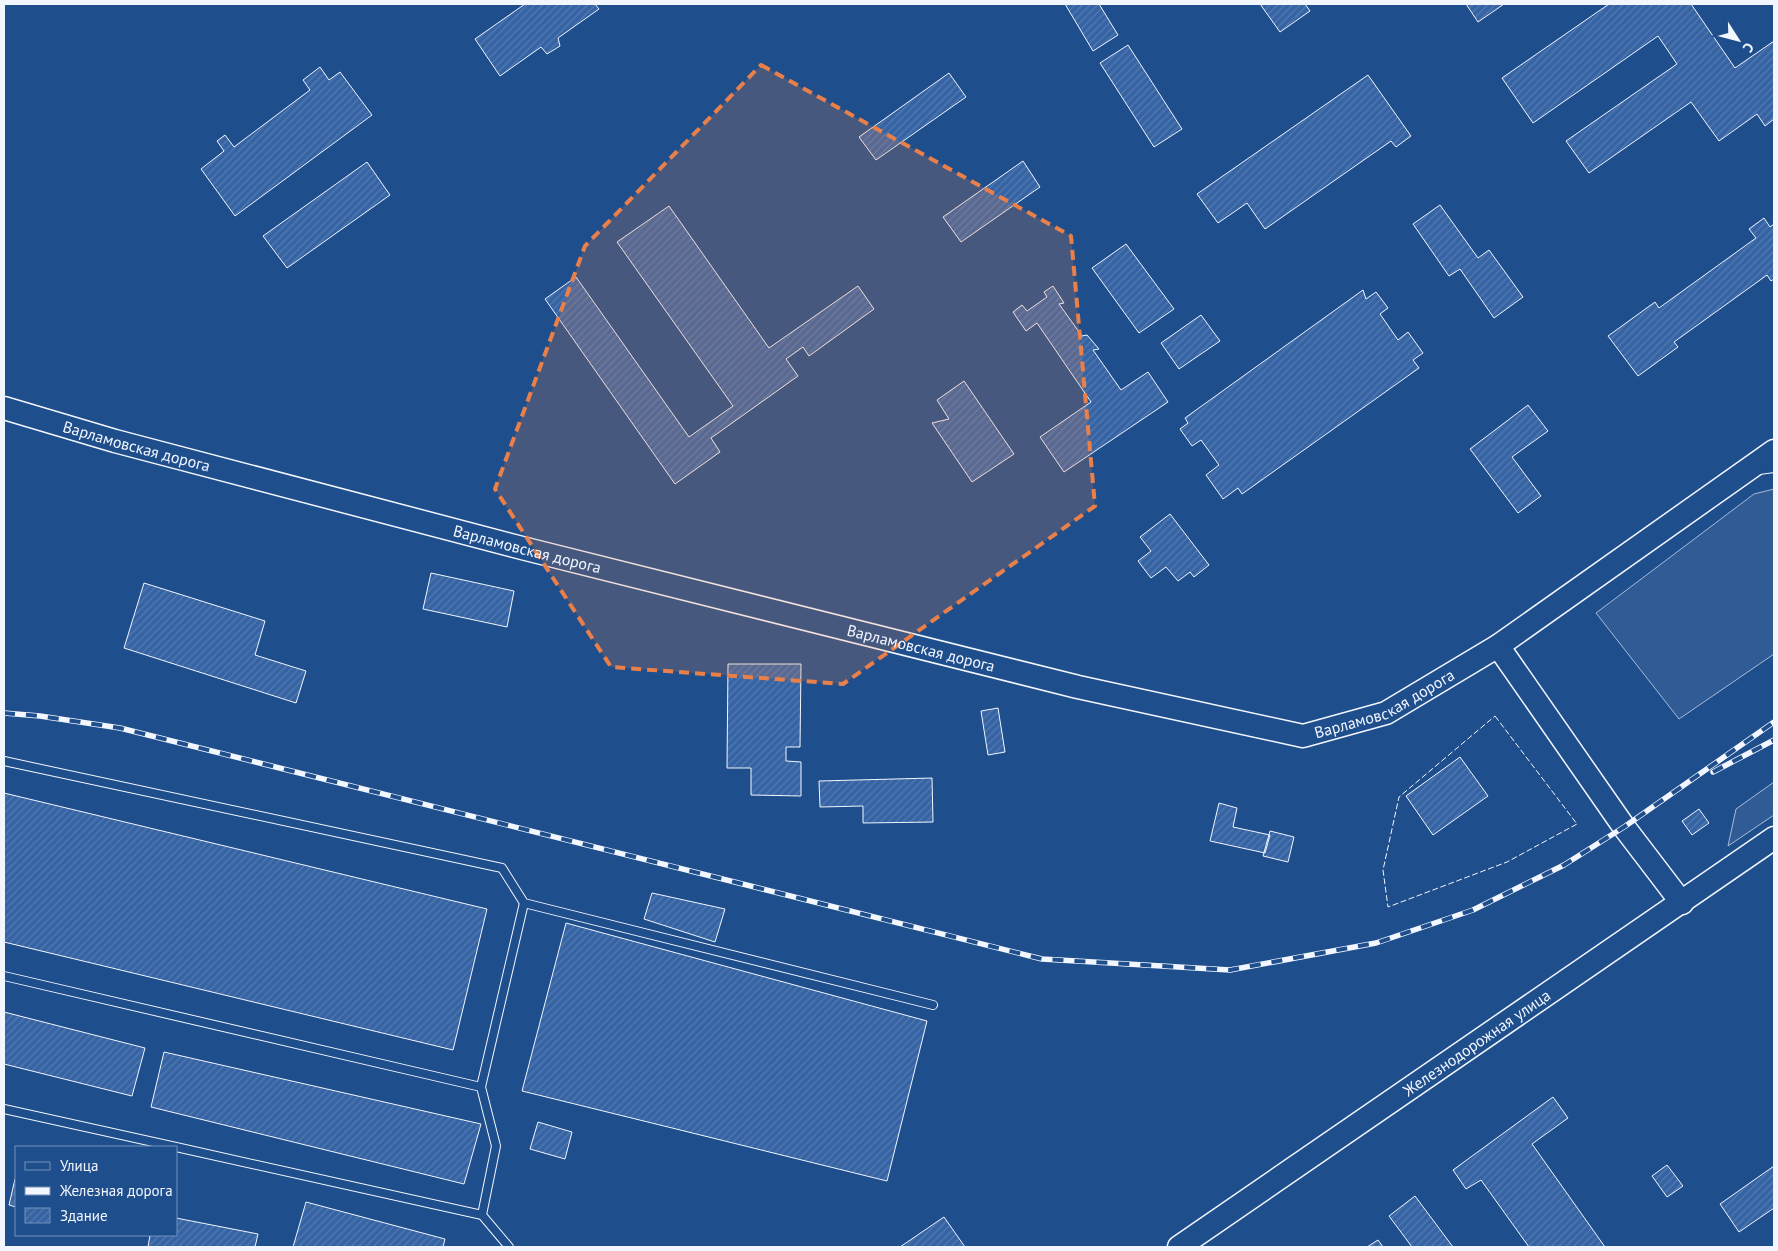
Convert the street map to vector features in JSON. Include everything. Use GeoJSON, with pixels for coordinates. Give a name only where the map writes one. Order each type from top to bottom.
{"type":"FeatureCollection","features":[{"type":"Feature","properties":{"kind":"street","name":"Варламовская дорога"},"geometry":{"type":"LineString","coordinates":[[4,408],[115,441],[522,548],[1078,687],[1303,736],[1386,714],[1498,646],[1774,451]]}},
{"type":"Feature","properties":{"kind":"street"},"geometry":{"type":"LineString","coordinates":[[1498,646],[1624,827],[1682,903]]}},
{"type":"Feature","properties":{"kind":"street","name":"Железнодорожная улица"},"geometry":{"type":"LineString","coordinates":[[1179,1247],[1774,838]]}},
{"type":"Feature","properties":{"kind":"lane"},"geometry":{"type":"LineString","coordinates":[[1744,471],[1774,468]]}},
{"type":"Feature","properties":{"kind":"lane"},"geometry":{"type":"LineString","coordinates":[[4,761],[502,868],[524,903],[933,1005]]}},
{"type":"Feature","properties":{"kind":"lane"},"geometry":{"type":"LineString","coordinates":[[482,1215],[496,1146],[481,1087],[524,903]]}},
{"type":"Feature","properties":{"kind":"lane"},"geometry":{"type":"LineString","coordinates":[[4,976],[481,1087]]}},
{"type":"Feature","properties":{"kind":"lane"},"geometry":{"type":"LineString","coordinates":[[4,1110],[171,1146]]}},
{"type":"Feature","properties":{"kind":"lane"},"geometry":{"type":"LineString","coordinates":[[178,1147],[482,1215],[509,1247]]}},
{"type":"Feature","properties":{"kind":"highlighted area"},"geometry":{"type":"Polygon","coordinates":[[[761,65],[1071,236],[1095,506],[843,684],[611,667],[495,489],[585,246],[761,65]]]}},
{"type":"Feature","properties":{"kind":"shaded area"},"geometry":{"type":"Polygon","coordinates":[[[1774,489],[1774,654],[1679,719],[1596,613],[1754,494],[1774,489]]]}},
{"type":"Feature","properties":{"kind":"shaded area"},"geometry":{"type":"Polygon","coordinates":[[[1774,782],[1774,815],[1728,846],[1736,809],[1774,782]]]}},
{"type":"Feature","properties":{"kind":"building"},"geometry":{"type":"Polygon","coordinates":[[[525,4],[595,4],[599,9],[558,38],[560,46],[547,54],[541,47],[500,76],[475,39],[525,4]]]}},
{"type":"Feature","properties":{"kind":"building"},"geometry":{"type":"Polygon","coordinates":[[[1065,4],[1099,4],[1118,35],[1093,51],[1065,4]]]}},
{"type":"Feature","properties":{"kind":"building"},"geometry":{"type":"Polygon","coordinates":[[[1260,4],[1305,4],[1310,11],[1280,32],[1260,4]]]}},
{"type":"Feature","properties":{"kind":"building"},"geometry":{"type":"Polygon","coordinates":[[[1466,4],[1504,4],[1478,22],[1466,4]]]}},
{"type":"Feature","properties":{"kind":"building"},"geometry":{"type":"Polygon","coordinates":[[[1609,4],[1691,4],[1735,68],[1774,41],[1774,119],[1765,126],[1757,114],[1719,141],[1691,102],[1589,173],[1566,141],[1677,64],[1658,36],[1533,123],[1502,78],[1609,4]]]}},
{"type":"Feature","properties":{"kind":"building"},"geometry":{"type":"Polygon","coordinates":[[[1128,45],[1182,129],[1154,147],[1100,63],[1128,45]]]}},
{"type":"Feature","properties":{"kind":"building"},"geometry":{"type":"Polygon","coordinates":[[[320,67],[329,80],[340,72],[372,115],[235,216],[201,169],[224,151],[217,141],[225,135],[234,147],[310,90],[303,80],[320,67]]]}},
{"type":"Feature","properties":{"kind":"building"},"geometry":{"type":"Polygon","coordinates":[[[949,73],[966,97],[876,160],[859,137],[949,73]]]}},
{"type":"Feature","properties":{"kind":"building"},"geometry":{"type":"Polygon","coordinates":[[[1368,75],[1411,136],[1396,147],[1391,141],[1265,229],[1247,203],[1218,223],[1197,194],[1368,75]]]}},
{"type":"Feature","properties":{"kind":"building"},"geometry":{"type":"Polygon","coordinates":[[[1023,161],[1040,187],[961,242],[943,217],[1023,161]]]}},
{"type":"Feature","properties":{"kind":"building"},"geometry":{"type":"Polygon","coordinates":[[[367,162],[390,195],[287,268],[263,236],[367,162]]]}},
{"type":"Feature","properties":{"kind":"building"},"geometry":{"type":"Polygon","coordinates":[[[1440,205],[1478,258],[1489,250],[1523,297],[1494,318],[1460,269],[1449,276],[1413,224],[1440,205]]]}},
{"type":"Feature","properties":{"kind":"building"},"geometry":{"type":"Polygon","coordinates":[[[669,206],[769,348],[858,286],[874,309],[809,356],[803,347],[786,359],[798,376],[711,438],[720,452],[675,484],[545,299],[576,277],[689,437],[733,406],[617,242],[669,206]]]}},
{"type":"Feature","properties":{"kind":"building"},"geometry":{"type":"Polygon","coordinates":[[[1764,218],[1770,227],[1774,224],[1774,279],[1771,281],[1767,275],[1674,342],[1678,347],[1638,376],[1608,336],[1655,302],[1659,308],[1756,238],[1749,229],[1764,218]]]}},
{"type":"Feature","properties":{"kind":"building"},"geometry":{"type":"Polygon","coordinates":[[[1126,244],[1174,309],[1139,333],[1092,268],[1126,244]]]}},
{"type":"Feature","properties":{"kind":"building"},"geometry":{"type":"Polygon","coordinates":[[[1053,286],[1064,303],[1059,304],[1082,336],[1087,335],[1099,349],[1093,350],[1121,390],[1148,372],[1168,402],[1064,472],[1040,437],[1091,402],[1037,323],[1026,331],[1013,312],[1022,305],[1027,311],[1047,297],[1044,292],[1053,286]]]}},
{"type":"Feature","properties":{"kind":"building"},"geometry":{"type":"Polygon","coordinates":[[[1363,290],[1366,299],[1376,292],[1388,308],[1380,314],[1398,340],[1408,332],[1423,353],[1413,360],[1419,368],[1242,494],[1238,488],[1223,499],[1206,475],[1219,465],[1201,440],[1192,446],[1180,429],[1188,423],[1185,418],[1363,290]]]}},
{"type":"Feature","properties":{"kind":"building"},"geometry":{"type":"Polygon","coordinates":[[[1201,315],[1220,341],[1179,369],[1161,343],[1201,315]]]}},
{"type":"Feature","properties":{"kind":"building"},"geometry":{"type":"Polygon","coordinates":[[[964,381],[1014,454],[972,482],[932,423],[949,419],[937,400],[964,381]]]}},
{"type":"Feature","properties":{"kind":"building"},"geometry":{"type":"Polygon","coordinates":[[[1528,405],[1548,431],[1512,457],[1541,496],[1518,513],[1470,449],[1528,405]]]}},
{"type":"Feature","properties":{"kind":"building"},"geometry":{"type":"Polygon","coordinates":[[[1170,514],[1209,565],[1194,577],[1190,572],[1178,581],[1166,567],[1151,578],[1138,561],[1151,551],[1140,537],[1170,514]]]}},
{"type":"Feature","properties":{"kind":"building"},"geometry":{"type":"Polygon","coordinates":[[[431,573],[514,591],[507,627],[423,609],[431,573]]]}},
{"type":"Feature","properties":{"kind":"building"},"geometry":{"type":"Polygon","coordinates":[[[144,583],[265,621],[255,655],[306,671],[296,703],[124,648],[144,583]]]}},
{"type":"Feature","properties":{"kind":"building"},"geometry":{"type":"Polygon","coordinates":[[[728,664],[801,664],[800,747],[786,747],[786,761],[801,762],[801,796],[751,795],[751,768],[727,768],[728,664]]]}},
{"type":"Feature","properties":{"kind":"building"},"geometry":{"type":"Polygon","coordinates":[[[998,708],[1005,752],[988,755],[981,711],[998,708]]]}},
{"type":"Feature","properties":{"kind":"building"},"geometry":{"type":"Polygon","coordinates":[[[1460,757],[1488,796],[1433,835],[1406,796],[1460,757]]]}},
{"type":"Feature","properties":{"kind":"building"},"geometry":{"type":"Polygon","coordinates":[[[932,778],[933,822],[863,823],[863,806],[820,807],[819,781],[932,778]]]}},
{"type":"Feature","properties":{"kind":"building"},"geometry":{"type":"Polygon","coordinates":[[[4,793],[487,909],[453,1050],[4,942],[4,793]]]}},
{"type":"Feature","properties":{"kind":"building"},"geometry":{"type":"Polygon","coordinates":[[[1219,803],[1237,808],[1233,827],[1270,835],[1265,853],[1210,841],[1219,803]]]}},
{"type":"Feature","properties":{"kind":"building"},"geometry":{"type":"Polygon","coordinates":[[[1699,809],[1709,823],[1692,835],[1682,821],[1699,809]]]}},
{"type":"Feature","properties":{"kind":"building"},"geometry":{"type":"Polygon","coordinates":[[[1270,831],[1294,837],[1288,862],[1263,856],[1270,831]]]}},
{"type":"Feature","properties":{"kind":"building"},"geometry":{"type":"Polygon","coordinates":[[[652,893],[725,909],[715,942],[644,919],[652,893]]]}},
{"type":"Feature","properties":{"kind":"building"},"geometry":{"type":"Polygon","coordinates":[[[566,923],[927,1021],[887,1181],[522,1091],[566,923]]]}},
{"type":"Feature","properties":{"kind":"building"},"geometry":{"type":"Polygon","coordinates":[[[4,1012],[145,1048],[132,1096],[4,1064],[4,1012]]]}},
{"type":"Feature","properties":{"kind":"building"},"geometry":{"type":"Polygon","coordinates":[[[164,1052],[481,1124],[464,1184],[151,1107],[164,1052]]]}},
{"type":"Feature","properties":{"kind":"building"},"geometry":{"type":"Polygon","coordinates":[[[1553,1097],[1568,1118],[1532,1144],[1605,1247],[1529,1247],[1481,1180],[1466,1189],[1453,1170],[1553,1097]]]}},
{"type":"Feature","properties":{"kind":"building"},"geometry":{"type":"Polygon","coordinates":[[[538,1122],[572,1132],[565,1159],[530,1149],[538,1122]]]}},
{"type":"Feature","properties":{"kind":"building"},"geometry":{"type":"Polygon","coordinates":[[[1667,1165],[1683,1186],[1667,1197],[1652,1176],[1667,1165]]]}},
{"type":"Feature","properties":{"kind":"building"},"geometry":{"type":"Polygon","coordinates":[[[1774,1166],[1774,1208],[1739,1232],[1720,1204],[1774,1166]]]}},
{"type":"Feature","properties":{"kind":"building"},"geometry":{"type":"Polygon","coordinates":[[[15,1179],[15,1207],[9,1205],[15,1179]]]}},
{"type":"Feature","properties":{"kind":"building"},"geometry":{"type":"Polygon","coordinates":[[[1415,1196],[1453,1247],[1412,1247],[1389,1216],[1415,1196]]]}},
{"type":"Feature","properties":{"kind":"building"},"geometry":{"type":"Polygon","coordinates":[[[306,1202],[445,1239],[443,1247],[293,1247],[306,1202]]]}},
{"type":"Feature","properties":{"kind":"building"},"geometry":{"type":"Polygon","coordinates":[[[944,1217],[965,1247],[900,1247],[944,1217]]]}},
{"type":"Feature","properties":{"kind":"building"},"geometry":{"type":"Polygon","coordinates":[[[178,1218],[258,1234],[255,1247],[148,1247],[150,1236],[178,1236],[178,1218]]]}},
{"type":"Feature","properties":{"kind":"building"},"geometry":{"type":"Polygon","coordinates":[[[1378,1240],[1383,1247],[1367,1247],[1378,1240]]]}},
{"type":"Feature","properties":{"kind":"railway"},"geometry":{"type":"LineString","coordinates":[[4,713],[40,716],[120,728],[1042,959],[1230,970],[1376,943],[1473,910],[1564,865],[1624,827],[1774,722]]}},
{"type":"Feature","properties":{"kind":"railway"},"geometry":{"type":"LineString","coordinates":[[1713,772],[1774,740]]}},
{"type":"Feature","properties":{"kind":"fence"},"geometry":{"type":"LineString","coordinates":[[1495,716],[1577,824],[1507,862],[1388,907],[1383,870],[1399,797],[1495,716]]}}]}
